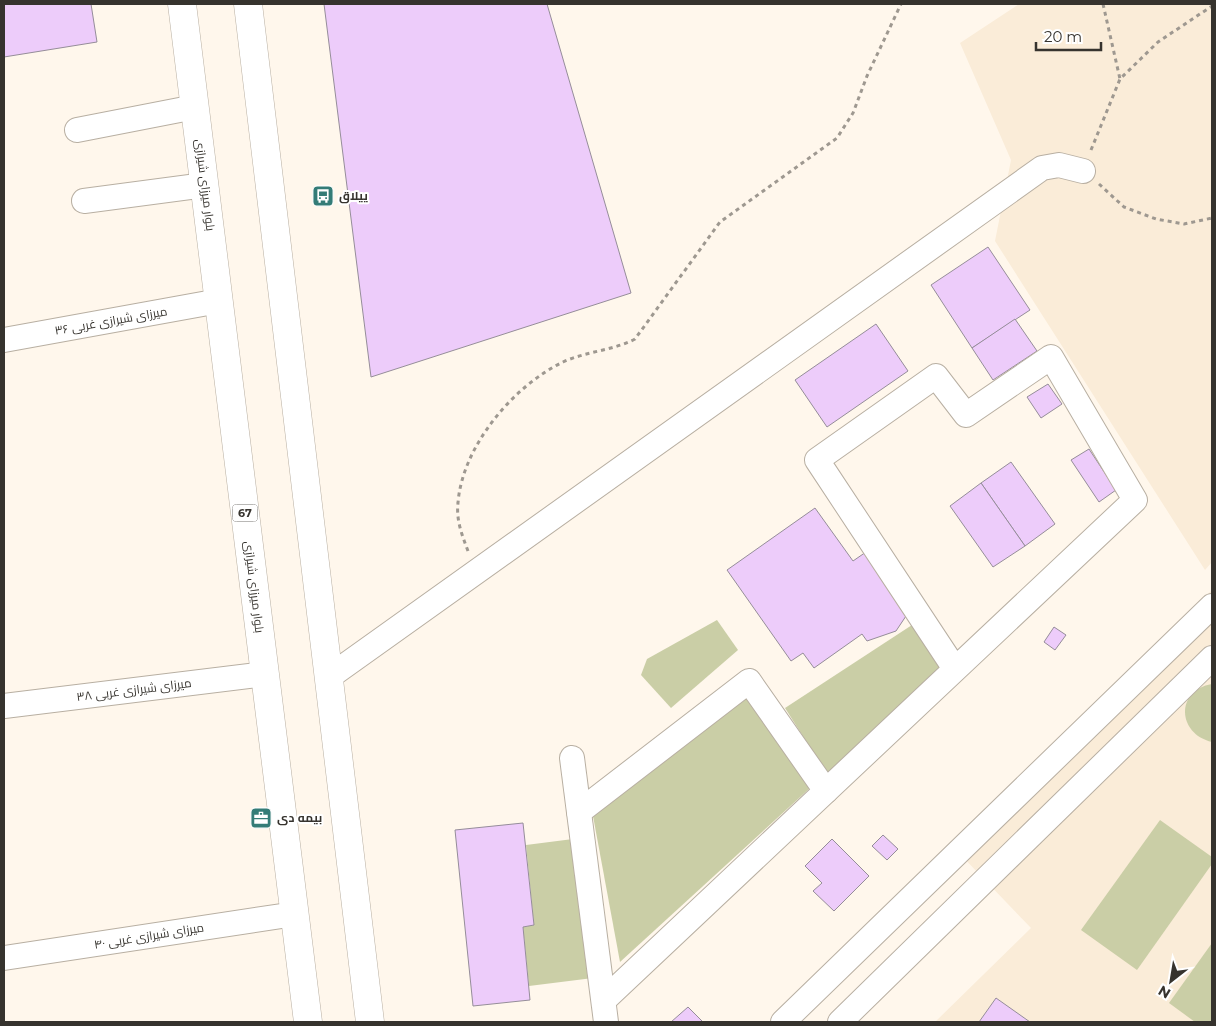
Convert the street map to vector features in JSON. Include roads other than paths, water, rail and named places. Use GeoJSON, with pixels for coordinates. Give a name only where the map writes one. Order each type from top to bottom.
{"type":"FeatureCollection","features":[{"type":"Feature","properties":{"kind":"main road","name":"بلوار میرزای شیرازی"},"geometry":{"type":"LineString","coordinates":[[182,4],[308,1022]]}},
{"type":"Feature","properties":{"kind":"main road"},"geometry":{"type":"LineString","coordinates":[[248,4],[370,1022]]}},
{"type":"Feature","properties":{"kind":"street"},"geometry":{"type":"LineString","coordinates":[[77,130],[195,107]]}},
{"type":"Feature","properties":{"kind":"street"},"geometry":{"type":"LineString","coordinates":[[329,677],[1042,168],[1059,165],[1083,171]]}},
{"type":"Feature","properties":{"kind":"street"},"geometry":{"type":"LineString","coordinates":[[84,201],[205,185]]}},
{"type":"Feature","properties":{"kind":"street","name":"میرزای شیرازی غربی ۳۶"},"geometry":{"type":"LineString","coordinates":[[4,340],[219,302]]}},
{"type":"Feature","properties":{"kind":"street"},"geometry":{"type":"LineString","coordinates":[[605,1011],[826,791],[1135,500],[1051,357],[966,415],[936,376],[818,460],[955,669]]}},
{"type":"Feature","properties":{"kind":"street"},"geometry":{"type":"LineString","coordinates":[[783,1022],[1212,606]]}},
{"type":"Feature","properties":{"kind":"street"},"geometry":{"type":"LineString","coordinates":[[840,1022],[1212,658]]}},
{"type":"Feature","properties":{"kind":"street","name":"میرزای شیرازی غربی ۳۸"},"geometry":{"type":"LineString","coordinates":[[4,706],[265,674]]}},
{"type":"Feature","properties":{"kind":"street"},"geometry":{"type":"LineString","coordinates":[[579,812],[749,681],[826,791]]}},
{"type":"Feature","properties":{"kind":"street"},"geometry":{"type":"LineString","coordinates":[[572,758],[605,1011]]}},
{"type":"Feature","properties":{"kind":"street","name":"میرزای شیرازی غربی ۴۰"},"geometry":{"type":"LineString","coordinates":[[4,958],[295,914]]}},
{"type":"Feature","properties":{"kind":"place","name":"ییلاق"},"geometry":{"type":"Point","coordinates":[323,196]}},
{"type":"Feature","properties":{"kind":"place","name":"بیمه دی"},"geometry":{"type":"Point","coordinates":[261,818]}}]}
